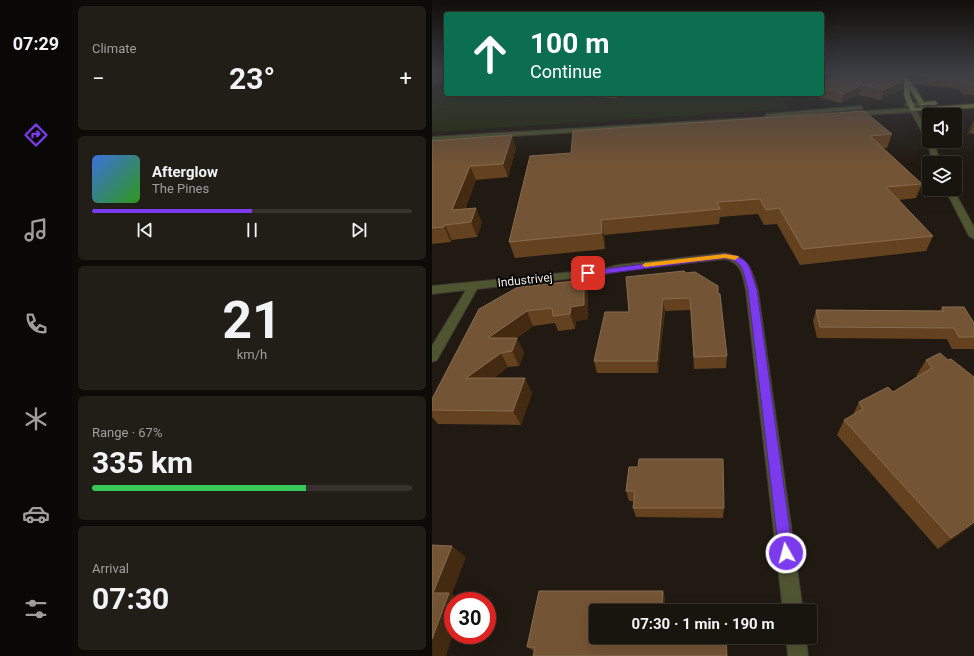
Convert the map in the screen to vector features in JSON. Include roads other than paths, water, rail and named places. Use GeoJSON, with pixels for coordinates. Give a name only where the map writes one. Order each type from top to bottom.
{"type":"FeatureCollection","features":[{"type":"Feature","properties":{"kind":"main road"},"geometry":{"type":"LineString","coordinates":[[910,104],[912,107],[974,106]]}},
{"type":"Feature","properties":{"kind":"main road"},"geometry":{"type":"LineString","coordinates":[[923,107],[952,104]]}},
{"type":"Feature","properties":{"kind":"street"},"geometry":{"type":"LineString","coordinates":[[432,139],[912,107],[922,125]]}},
{"type":"Feature","properties":{"kind":"street"},"geometry":{"type":"LineString","coordinates":[[953,196],[974,236]]}},
{"type":"Feature","properties":{"kind":"street","name":"Industrivej"},"geometry":{"type":"LineString","coordinates":[[432,290],[602,272],[618,268],[725,256],[735,257],[744,263],[752,290],[792,604]]}},
{"type":"Feature","properties":{"kind":"street"},"geometry":{"type":"LineString","coordinates":[[432,357],[474,285]]}},
{"type":"Feature","properties":{"kind":"street"},"geometry":{"type":"LineString","coordinates":[[797,644],[798,656]]}}]}
